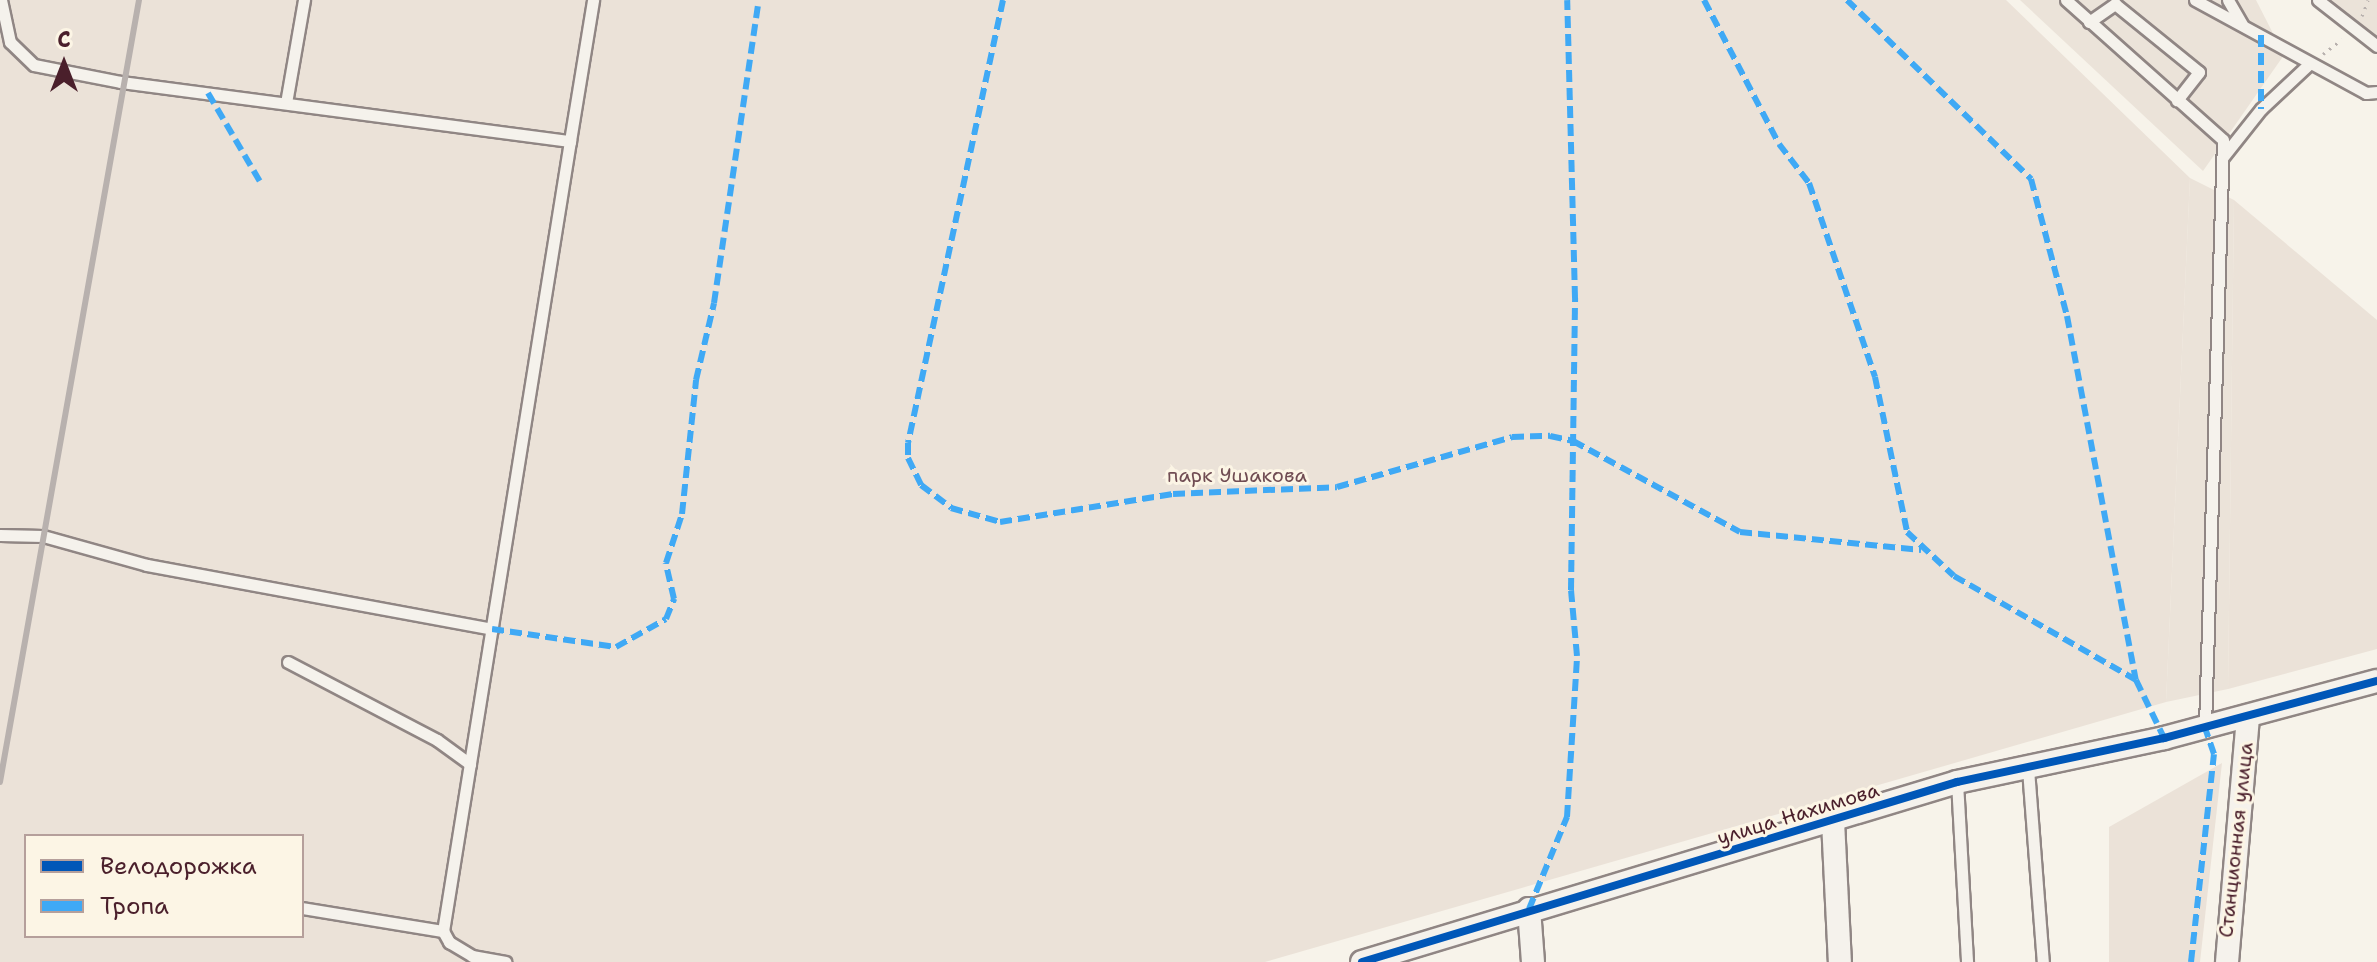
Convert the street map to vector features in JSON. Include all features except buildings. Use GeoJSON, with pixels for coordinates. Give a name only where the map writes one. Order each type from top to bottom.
{"type":"FeatureCollection","features":[{"type":"Feature","properties":{"kind":"street","name":"улица Нахимова"},"geometry":{"type":"LineString","coordinates":[[1362,962],[1957,782],[2028,769],[2205,728],[2377,681]]}},
{"type":"Feature","properties":{"kind":"street","name":"Станционная улица"},"geometry":{"type":"LineString","coordinates":[[2227,962],[2248,717]]}},
{"type":"Feature","properties":{"kind":"street"},"geometry":{"type":"LineString","coordinates":[[1833,821],[1840,962]]}},
{"type":"Feature","properties":{"kind":"street"},"geometry":{"type":"LineString","coordinates":[[1529,909],[1533,962]]}},
{"type":"Feature","properties":{"kind":"lane"},"geometry":{"type":"LineString","coordinates":[[1,0],[10,42],[34,65],[570,141]]}},
{"type":"Feature","properties":{"kind":"lane"},"geometry":{"type":"LineString","coordinates":[[286,103],[304,0]]}},
{"type":"Feature","properties":{"kind":"lane"},"geometry":{"type":"LineString","coordinates":[[505,962],[472,956],[449,942],[443,931],[593,0]]}},
{"type":"Feature","properties":{"kind":"lane"},"geometry":{"type":"LineString","coordinates":[[2066,0],[2223,140],[2205,728]]}},
{"type":"Feature","properties":{"kind":"lane"},"geometry":{"type":"LineString","coordinates":[[2195,0],[2366,93],[2377,92]]}},
{"type":"Feature","properties":{"kind":"lane"},"geometry":{"type":"LineString","coordinates":[[2228,0],[2242,24]]}},
{"type":"Feature","properties":{"kind":"lane"},"geometry":{"type":"LineString","coordinates":[[2318,0],[2377,46]]}},
{"type":"Feature","properties":{"kind":"lane"},"geometry":{"type":"LineString","coordinates":[[2089,22],[2115,4],[2199,72],[2177,100]]}},
{"type":"Feature","properties":{"kind":"lane"},"geometry":{"type":"LineString","coordinates":[[2222,158],[2261,109],[2310,63]]}},
{"type":"Feature","properties":{"kind":"lane"},"geometry":{"type":"LineString","coordinates":[[0,535],[43,536],[147,565],[492,629]]}},
{"type":"Feature","properties":{"kind":"lane"},"geometry":{"type":"LineString","coordinates":[[288,662],[437,740],[470,764]]}},
{"type":"Feature","properties":{"kind":"lane"},"geometry":{"type":"LineString","coordinates":[[2028,769],[2043,962]]}},
{"type":"Feature","properties":{"kind":"lane"},"geometry":{"type":"LineString","coordinates":[[1957,782],[1967,962]]}},
{"type":"Feature","properties":{"kind":"lane"},"geometry":{"type":"LineString","coordinates":[[304,908],[443,931]]}},
{"type":"Feature","properties":{"kind":"shaded area"},"geometry":{"type":"Polygon","coordinates":[[[2020,0],[2256,0],[2284,55],[2203,171],[2020,0]]]}},
{"type":"Feature","properties":{"kind":"shaded area"},"geometry":{"type":"Polygon","coordinates":[[[2325,0],[2377,0],[2377,38],[2358,25],[2325,0]]]}},
{"type":"Feature","properties":{"kind":"shaded area"},"geometry":{"type":"Polygon","coordinates":[[[2190,178],[2234,200],[2228,689],[2166,702],[2190,178]]]}},
{"type":"Feature","properties":{"kind":"green space","name":"парк Ушакова"},"geometry":{"type":"Polygon","coordinates":[[[0,0],[2006,0],[2190,178],[2166,702],[1265,962],[0,962],[0,0]]]}},
{"type":"Feature","properties":{"kind":"green space"},"geometry":{"type":"Polygon","coordinates":[[[2234,200],[2377,320],[2377,649],[2228,689],[2234,200]]]}},
{"type":"Feature","properties":{"kind":"green space"},"geometry":{"type":"Polygon","coordinates":[[[2222,763],[2200,962],[2109,962],[2109,827],[2222,763]]]}},
{"type":"Feature","properties":{"kind":"railway"},"geometry":{"type":"LineString","coordinates":[[0,782],[139,0]]}},
{"type":"Feature","properties":{"kind":"marked path"},"geometry":{"type":"LineString","coordinates":[[492,629],[616,647],[666,619],[674,599],[666,563],[682,514],[696,380],[714,303],[759,0]]}},
{"type":"Feature","properties":{"kind":"marked path"},"geometry":{"type":"LineString","coordinates":[[1003,0],[908,443],[908,458],[921,485],[951,508],[1000,522],[1173,494],[1337,487],[1512,437],[1550,436],[1573,441],[1740,532],[1921,550]]}},
{"type":"Feature","properties":{"kind":"marked path"},"geometry":{"type":"LineString","coordinates":[[1529,909],[1567,817],[1577,656],[1571,590],[1575,298],[1567,0]]}},
{"type":"Feature","properties":{"kind":"marked path"},"geometry":{"type":"LineString","coordinates":[[1704,0],[1779,144],[1809,183],[1875,377],[1907,532],[1954,576],[2136,680],[2164,738]]}},
{"type":"Feature","properties":{"kind":"marked path"},"geometry":{"type":"LineString","coordinates":[[1847,0],[2031,179],[2067,316],[2136,680]]}},
{"type":"Feature","properties":{"kind":"marked path"},"geometry":{"type":"LineString","coordinates":[[2261,35],[2261,109]]}},
{"type":"Feature","properties":{"kind":"marked path"},"geometry":{"type":"LineString","coordinates":[[208,93],[262,185]]}},
{"type":"Feature","properties":{"kind":"marked path"},"geometry":{"type":"LineString","coordinates":[[2191,962],[2214,754],[2205,728]]}},
{"type":"Feature","properties":{"kind":"cycle path"},"geometry":{"type":"LineString","coordinates":[[1362,962],[1957,782],[2164,738],[2377,681]]}}]}
